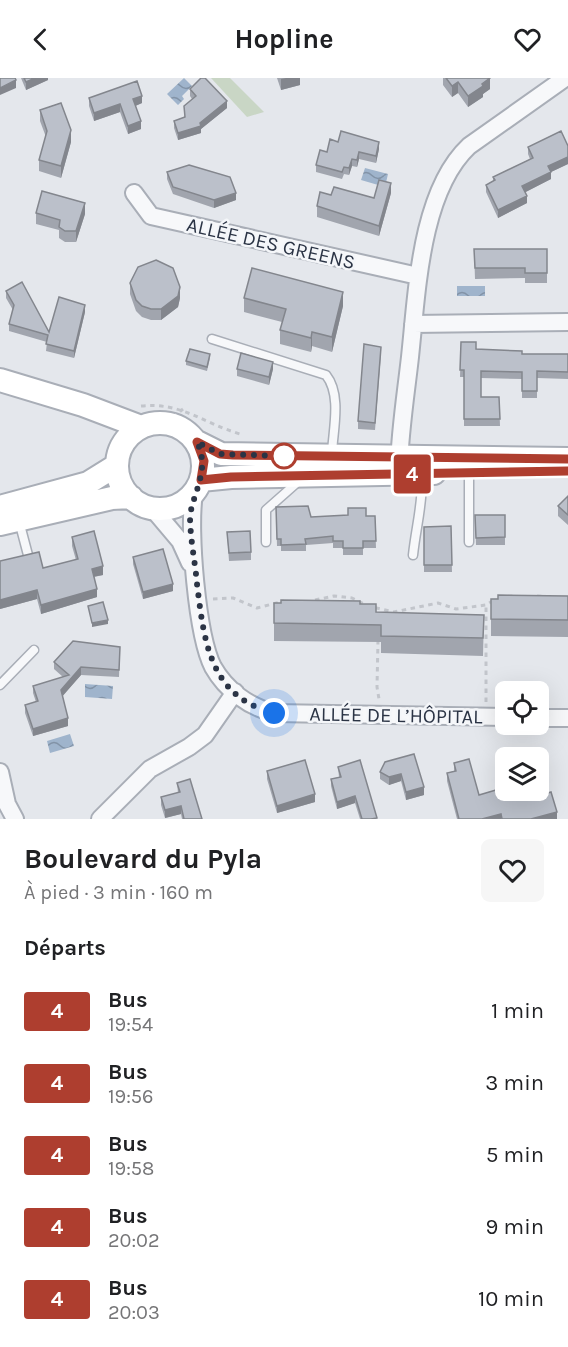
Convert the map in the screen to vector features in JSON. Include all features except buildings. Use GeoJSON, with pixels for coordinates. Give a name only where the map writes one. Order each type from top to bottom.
{"type":"FeatureCollection","features":[{"type":"Feature","properties":{"kind":"main road"},"geometry":{"type":"LineString","coordinates":[[0,380],[83,405],[138,417],[175,416],[178,426],[197,442],[220,454],[332,466],[399,466],[568,459]]}},
{"type":"Feature","properties":{"kind":"main road"},"geometry":{"type":"LineString","coordinates":[[83,405],[104,423],[118,459],[120,481],[130,497]]}},
{"type":"Feature","properties":{"kind":"main road"},"geometry":{"type":"LineString","coordinates":[[8,513],[88,483],[118,459],[124,442],[138,417]]}},
{"type":"Feature","properties":{"kind":"main road"},"geometry":{"type":"LineString","coordinates":[[8,513],[112,498],[130,497],[153,508],[167,508],[182,503],[198,487],[204,461],[197,442]]}},
{"type":"Feature","properties":{"kind":"main road"},"geometry":{"type":"LineString","coordinates":[[198,487],[305,475],[332,466]]}},
{"type":"Feature","properties":{"kind":"main road"},"geometry":{"type":"LineString","coordinates":[[399,466],[422,473],[568,471]]}},
{"type":"Feature","properties":{"kind":"street"},"geometry":{"type":"LineString","coordinates":[[399,466],[421,253],[440,189],[455,159],[519,109],[565,78]]}},
{"type":"Feature","properties":{"kind":"street","name":"ALLÉE DES GREENS"},"geometry":{"type":"LineString","coordinates":[[134,193],[152,216],[418,276]]}},
{"type":"Feature","properties":{"kind":"street"},"geometry":{"type":"LineString","coordinates":[[413,324],[568,322]]}},
{"type":"Feature","properties":{"kind":"street","name":"ALLÉE DE L’HÔPITAL"},"geometry":{"type":"LineString","coordinates":[[198,487],[190,525],[208,655],[223,681],[235,692],[257,709],[274,713],[495,717]]}},
{"type":"Feature","properties":{"kind":"street","name":"ALLÉE DE L’HÔPITAL"},"geometry":{"type":"LineString","coordinates":[[153,508],[180,542],[197,580]]}},
{"type":"Feature","properties":{"kind":"street"},"geometry":{"type":"LineString","coordinates":[[100,819],[150,769],[205,735],[235,692]]}},
{"type":"Feature","properties":{"kind":"street"},"geometry":{"type":"LineString","coordinates":[[549,718],[568,718]]}},
{"type":"Feature","properties":{"kind":"street"},"geometry":{"type":"LineString","coordinates":[[0,772],[7,804],[15,819]]}},
{"type":"Feature","properties":{"kind":"lane"},"geometry":{"type":"LineString","coordinates":[[212,339],[326,375],[330,381],[334,398],[332,466]]}},
{"type":"Feature","properties":{"kind":"lane"},"geometry":{"type":"LineString","coordinates":[[413,555],[417,522],[423,503],[422,473]]}},
{"type":"Feature","properties":{"kind":"lane"},"geometry":{"type":"LineString","coordinates":[[469,473],[469,542]]}},
{"type":"Feature","properties":{"kind":"lane"},"geometry":{"type":"LineString","coordinates":[[266,542],[266,510],[305,475]]}},
{"type":"Feature","properties":{"kind":"lane"},"geometry":{"type":"LineString","coordinates":[[8,513],[28,555]]}},
{"type":"Feature","properties":{"kind":"lane"},"geometry":{"type":"LineString","coordinates":[[0,686],[34,651]]}},
{"type":"Feature","properties":{"kind":"path"},"geometry":{"type":"LineString","coordinates":[[138,417],[165,406],[175,416],[216,425],[244,435]]}},
{"type":"Feature","properties":{"kind":"path"},"geometry":{"type":"LineString","coordinates":[[306,601],[334,596],[352,598],[394,612],[438,603],[456,609],[486,605],[503,595],[524,598]]}},
{"type":"Feature","properties":{"kind":"path"},"geometry":{"type":"LineString","coordinates":[[534,597],[558,598]]}},
{"type":"Feature","properties":{"kind":"path"},"geometry":{"type":"LineString","coordinates":[[199,600],[233,598],[257,608],[290,601]]}},
{"type":"Feature","properties":{"kind":"path"},"geometry":{"type":"LineString","coordinates":[[486,605],[486,717]]}},
{"type":"Feature","properties":{"kind":"path"},"geometry":{"type":"LineString","coordinates":[[378,608],[378,619]]}},
{"type":"Feature","properties":{"kind":"path"},"geometry":{"type":"LineString","coordinates":[[378,630],[377,687],[383,715]]}},
{"type":"Feature","properties":{"kind":"green space"},"geometry":{"type":"Polygon","coordinates":[[[211,78],[230,78],[264,112],[247,117],[211,78]]]}},
{"type":"Feature","properties":{"kind":"water"},"geometry":{"type":"Polygon","coordinates":[[[184,78],[192,86],[182,96],[184,99],[178,105],[167,94],[184,78]]]}},
{"type":"Feature","properties":{"kind":"water"},"geometry":{"type":"Polygon","coordinates":[[[365,168],[388,174],[385,187],[361,180],[365,168]]]}},
{"type":"Feature","properties":{"kind":"water"},"geometry":{"type":"Polygon","coordinates":[[[457,286],[485,286],[485,296],[457,296],[457,286]]]}},
{"type":"Feature","properties":{"kind":"water"},"geometry":{"type":"Polygon","coordinates":[[[85,684],[113,686],[112,699],[85,697],[85,684]]]}},
{"type":"Feature","properties":{"kind":"water"},"geometry":{"type":"Polygon","coordinates":[[[70,734],[74,746],[50,753],[47,741],[70,734]]]}},
{"type":"Feature","properties":{"kind":"bus line","name":"4"},"geometry":{"type":"LineString","coordinates":[[568,459],[233,455],[220,454],[197,442],[204,461],[201,480],[231,477],[568,471]]}},
{"type":"Feature","properties":{"kind":"route"},"geometry":{"type":"LineString","coordinates":[[274,713],[257,709],[245,702],[223,681],[208,655],[199,600],[190,515],[194,494],[204,471],[204,461],[197,442],[220,454],[284,456]]}}]}
